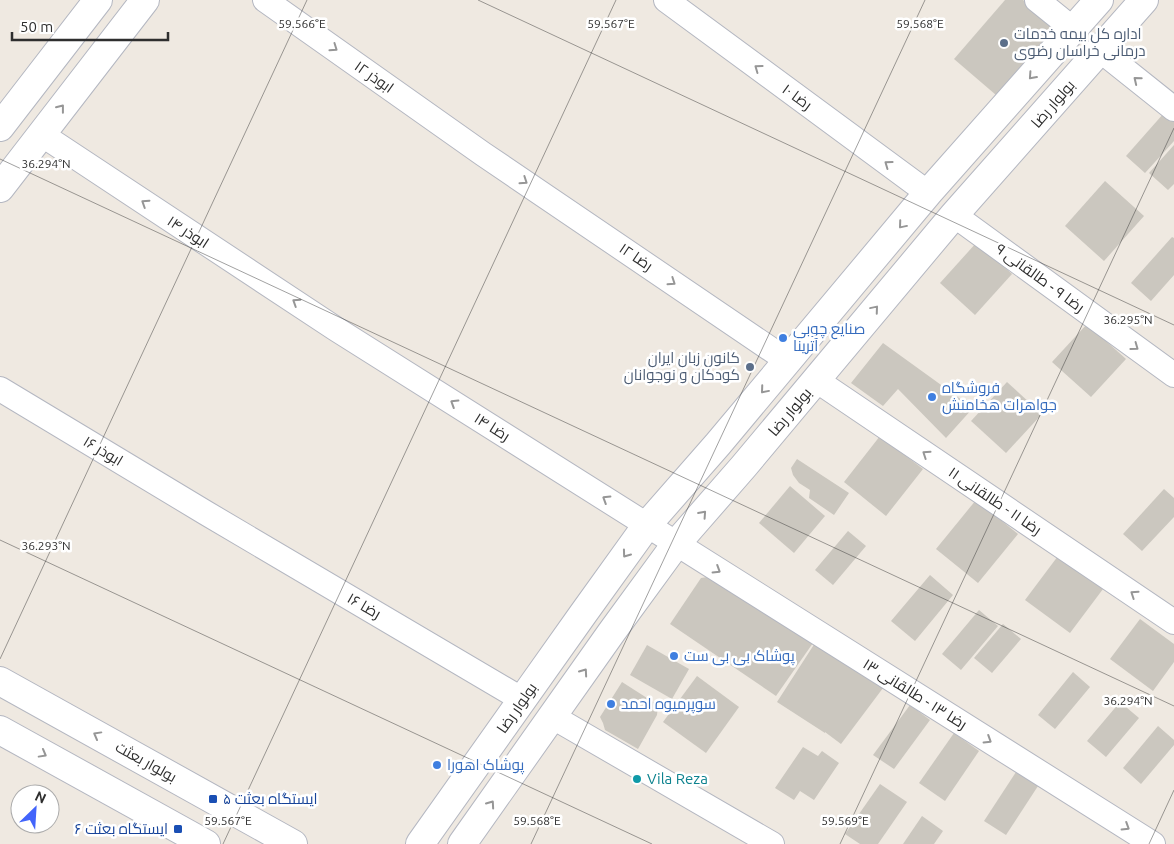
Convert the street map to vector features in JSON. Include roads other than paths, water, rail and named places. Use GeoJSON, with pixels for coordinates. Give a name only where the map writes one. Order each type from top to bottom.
{"type":"FeatureCollection","features":[{"type":"Feature","properties":{"kind":"street"},"geometry":{"type":"LineString","coordinates":[[3,116],[98,0]]}},
{"type":"Feature","properties":{"kind":"street"},"geometry":{"type":"LineString","coordinates":[[0,188],[145,0]]}},
{"type":"Feature","properties":{"kind":"street","name":"ابوذر ۱۲"},"geometry":{"type":"LineString","coordinates":[[265,0],[483,154]]}},
{"type":"Feature","properties":{"kind":"street","name":"رضا ۱۰"},"geometry":{"type":"LineString","coordinates":[[666,0],[928,193]]}},
{"type":"Feature","properties":{"kind":"street"},"geometry":{"type":"LineString","coordinates":[[1037,0],[1073,29]]}},
{"type":"Feature","properties":{"kind":"street","name":"بولوار رضا"},"geometry":{"type":"LineString","coordinates":[[420,844],[647,525],[718,444],[928,193],[1099,0]]}},
{"type":"Feature","properties":{"kind":"street","name":"بولوار رضا"},"geometry":{"type":"LineString","coordinates":[[462,844],[676,544],[954,216],[1144,0]]}},
{"type":"Feature","properties":{"kind":"street"},"geometry":{"type":"LineString","coordinates":[[1100,50],[1174,109]]}},
{"type":"Feature","properties":{"kind":"street","name":"ابوذر ۱۴"},"geometry":{"type":"LineString","coordinates":[[40,134],[336,329]]}},
{"type":"Feature","properties":{"kind":"street","name":"رضا ۱۲"},"geometry":{"type":"LineString","coordinates":[[483,154],[788,361]]}},
{"type":"Feature","properties":{"kind":"street"},"geometry":{"type":"LineString","coordinates":[[928,193],[954,216]]}},
{"type":"Feature","properties":{"kind":"street","name":"رضا ۹ - طالقانی ۹"},"geometry":{"type":"LineString","coordinates":[[954,216],[1174,375]]}},
{"type":"Feature","properties":{"kind":"street","name":"رضا ۱۴"},"geometry":{"type":"LineString","coordinates":[[336,329],[676,544]]}},
{"type":"Feature","properties":{"kind":"street","name":"رضا ۱۱ - طالقانی ۱۱"},"geometry":{"type":"LineString","coordinates":[[816,380],[1174,622]]}},
{"type":"Feature","properties":{"kind":"street","name":"ابوذر ۱۶"},"geometry":{"type":"LineString","coordinates":[[0,389],[206,513]]}},
{"type":"Feature","properties":{"kind":"street","name":"رضا ۱۶"},"geometry":{"type":"LineString","coordinates":[[206,513],[523,700]]}},
{"type":"Feature","properties":{"kind":"street","name":"رضا ۱۳ - طالقانی ۱۳"},"geometry":{"type":"LineString","coordinates":[[676,544],[1153,844]]}},
{"type":"Feature","properties":{"kind":"street","name":"بولوار بعثت"},"geometry":{"type":"LineString","coordinates":[[0,681],[293,844]]}},
{"type":"Feature","properties":{"kind":"street"},"geometry":{"type":"LineString","coordinates":[[553,717],[772,844]]}},
{"type":"Feature","properties":{"kind":"street"},"geometry":{"type":"LineString","coordinates":[[0,730],[206,844]]}},
{"type":"Feature","properties":{"kind":"place","name":"اداره کل بیمه خدمات درمانی خراسان رضوی"},"geometry":{"type":"Point","coordinates":[1004,43]}},
{"type":"Feature","properties":{"kind":"place","name":"صنایع چوبی آترینا"},"geometry":{"type":"Point","coordinates":[783,338]}},
{"type":"Feature","properties":{"kind":"place","name":"کانون زبان ایران کودکان و نوجوانان"},"geometry":{"type":"Point","coordinates":[750,367]}},
{"type":"Feature","properties":{"kind":"place","name":"فروشگاه جواهرات هخامنش"},"geometry":{"type":"Point","coordinates":[932,397]}},
{"type":"Feature","properties":{"kind":"place","name":"پوشاک بی بی ست"},"geometry":{"type":"Point","coordinates":[674,656]}},
{"type":"Feature","properties":{"kind":"place","name":"سوپرمیوه احمد"},"geometry":{"type":"Point","coordinates":[611,704]}},
{"type":"Feature","properties":{"kind":"place","name":"پوشاک اهورا"},"geometry":{"type":"Point","coordinates":[437,765]}},
{"type":"Feature","properties":{"kind":"place","name":"Vila Reza"},"geometry":{"type":"Point","coordinates":[637,779]}},
{"type":"Feature","properties":{"kind":"place","name":"ایستگاه بعثت ۵"},"geometry":{"type":"Point","coordinates":[213,799]}},
{"type":"Feature","properties":{"kind":"place","name":"ایستگاه بعثت ۶"},"geometry":{"type":"Point","coordinates":[178,829]}}]}
